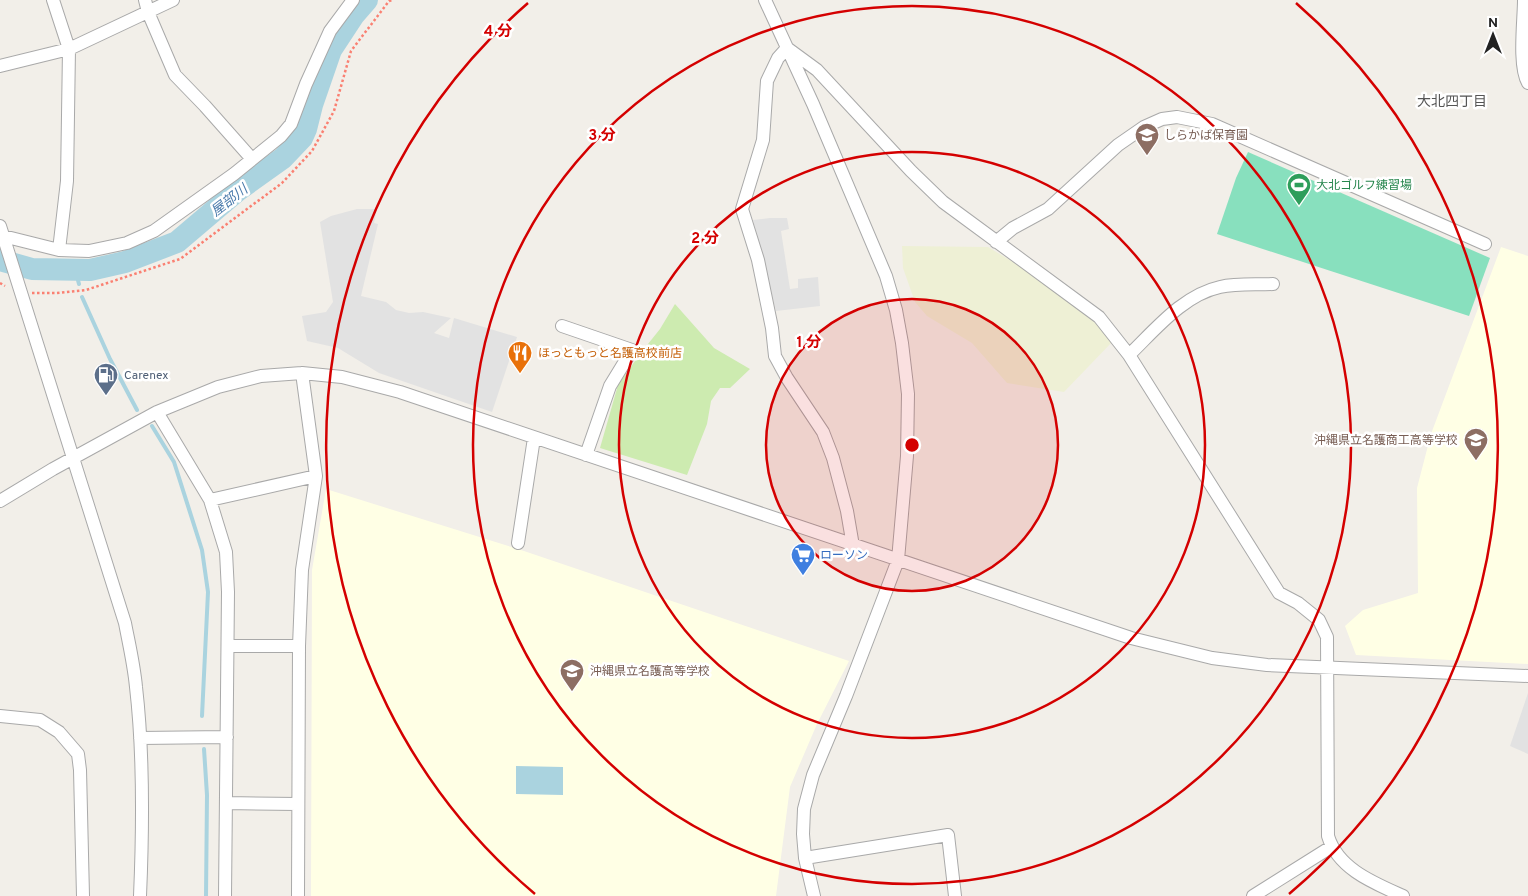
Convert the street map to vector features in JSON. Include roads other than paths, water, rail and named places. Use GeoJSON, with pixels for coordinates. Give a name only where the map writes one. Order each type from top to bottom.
{"type":"FeatureCollection","features":[{"type":"Feature","properties":{"kind":"street"},"geometry":{"type":"LineString","coordinates":[[0,66],[68,49],[146,6],[173,0]]}},
{"type":"Feature","properties":{"kind":"street"},"geometry":{"type":"LineString","coordinates":[[2,231],[59,250],[89,251],[127,243],[154,231],[281,136],[291,124],[306,84],[330,31],[353,0]]}},
{"type":"Feature","properties":{"kind":"street"},"geometry":{"type":"LineString","coordinates":[[765,0],[886,276],[896,310],[908,394],[906,456],[898,560],[846,696],[813,775],[804,808],[803,834],[805,858],[814,896]]}},
{"type":"Feature","properties":{"kind":"street"},"geometry":{"type":"LineString","coordinates":[[1524,0],[1523,60],[1528,83]]}},
{"type":"Feature","properties":{"kind":"street"},"geometry":{"type":"LineString","coordinates":[[52,2],[68,49],[68,181],[59,250]]}},
{"type":"Feature","properties":{"kind":"street"},"geometry":{"type":"LineString","coordinates":[[146,6],[175,75],[252,159]]}},
{"type":"Feature","properties":{"kind":"street"},"geometry":{"type":"LineString","coordinates":[[787,48],[817,70],[911,171],[943,202],[1099,317],[1129,355],[1278,593],[1298,603],[1319,620],[1327,637],[1328,836],[1331,847],[1346,864],[1373,883],[1403,896]]}},
{"type":"Feature","properties":{"kind":"street"},"geometry":{"type":"LineString","coordinates":[[787,48],[778,58],[767,81],[763,140],[742,209],[758,260],[772,328],[775,356],[787,378],[823,432],[835,466],[847,511],[853,546]]}},
{"type":"Feature","properties":{"kind":"street"},"geometry":{"type":"LineString","coordinates":[[996,242],[1013,228],[1048,209],[1118,145],[1144,126],[1162,119],[1177,117],[1212,124],[1485,244]]}},
{"type":"Feature","properties":{"kind":"street"},"geometry":{"type":"LineString","coordinates":[[2,231],[16,281],[125,623],[136,686],[140,738],[142,844],[140,896]]}},
{"type":"Feature","properties":{"kind":"street"},"geometry":{"type":"LineString","coordinates":[[1129,355],[1166,318],[1196,295],[1220,287],[1273,284]]}},
{"type":"Feature","properties":{"kind":"street"},"geometry":{"type":"LineString","coordinates":[[562,326],[632,350],[610,386],[586,455]]}},
{"type":"Feature","properties":{"kind":"street"},"geometry":{"type":"LineString","coordinates":[[0,501],[157,412],[218,387],[261,376],[302,373],[342,377],[400,392],[853,546],[1140,640],[1212,658],[1267,665],[1528,676]]}},
{"type":"Feature","properties":{"kind":"street"},"geometry":{"type":"LineString","coordinates":[[298,896],[297,804],[302,570],[316,476],[302,373]]}},
{"type":"Feature","properties":{"kind":"street"},"geometry":{"type":"LineString","coordinates":[[157,412],[210,500],[226,552],[228,646],[225,896]]}},
{"type":"Feature","properties":{"kind":"street"},"geometry":{"type":"LineString","coordinates":[[518,543],[534,438]]}},
{"type":"Feature","properties":{"kind":"street"},"geometry":{"type":"LineString","coordinates":[[210,500],[316,476]]}},
{"type":"Feature","properties":{"kind":"street"},"geometry":{"type":"LineString","coordinates":[[228,646],[299,646]]}},
{"type":"Feature","properties":{"kind":"street"},"geometry":{"type":"LineString","coordinates":[[0,716],[40,720],[59,732],[78,754],[83,896]]}},
{"type":"Feature","properties":{"kind":"street"},"geometry":{"type":"LineString","coordinates":[[140,738],[227,737]]}},
{"type":"Feature","properties":{"kind":"street"},"geometry":{"type":"LineString","coordinates":[[226,803],[297,804]]}},
{"type":"Feature","properties":{"kind":"street"},"geometry":{"type":"LineString","coordinates":[[805,858],[948,835],[955,896]]}},
{"type":"Feature","properties":{"kind":"street"},"geometry":{"type":"LineString","coordinates":[[1252,896],[1331,847]]}},
{"type":"Feature","properties":{"kind":"water"},"geometry":{"type":"Polygon","coordinates":[[[516,766],[563,767],[563,795],[516,794],[516,766]]]}},
{"type":"Feature","properties":{"kind":"waterway","name":"屋部川"},"geometry":{"type":"LineString","coordinates":[[0,260],[32,269],[90,270],[125,262],[177,242],[237,191],[283,158],[302,138],[331,50],[354,15],[367,0]]}},
{"type":"Feature","properties":{"kind":"waterway"},"geometry":{"type":"LineString","coordinates":[[75,269],[79,284]]}},
{"type":"Feature","properties":{"kind":"waterway"},"geometry":{"type":"LineString","coordinates":[[82,297],[110,359],[137,410]]}},
{"type":"Feature","properties":{"kind":"waterway"},"geometry":{"type":"LineString","coordinates":[[152,426],[174,462],[202,550],[208,592],[202,716]]}},
{"type":"Feature","properties":{"kind":"waterway"},"geometry":{"type":"LineString","coordinates":[[204,749],[207,795],[206,896]]}},
{"type":"Feature","properties":{"kind":"place","name":"しらかば保育園"},"geometry":{"type":"Point","coordinates":[1147,156]}},
{"type":"Feature","properties":{"kind":"place","name":"大北ゴルフ練習場"},"geometry":{"type":"Point","coordinates":[1299,206]}},
{"type":"Feature","properties":{"kind":"place","name":"ほっともっと名護高校前店"},"geometry":{"type":"Point","coordinates":[520,374]}},
{"type":"Feature","properties":{"kind":"place","name":"Carenex"},"geometry":{"type":"Point","coordinates":[106,396]}},
{"type":"Feature","properties":{"kind":"place","name":"沖縄県立名護商工高等学校"},"geometry":{"type":"Point","coordinates":[1476,461]}},
{"type":"Feature","properties":{"kind":"place","name":"ローソン"},"geometry":{"type":"Point","coordinates":[803,576]}},
{"type":"Feature","properties":{"kind":"place","name":"沖縄県立名護高等学校"},"geometry":{"type":"Point","coordinates":[572,692]}},
{"type":"Feature","properties":{"kind":"district","name":"大北四丁目"},"geometry":{"type":"Point","coordinates":[1452,101]}}]}
